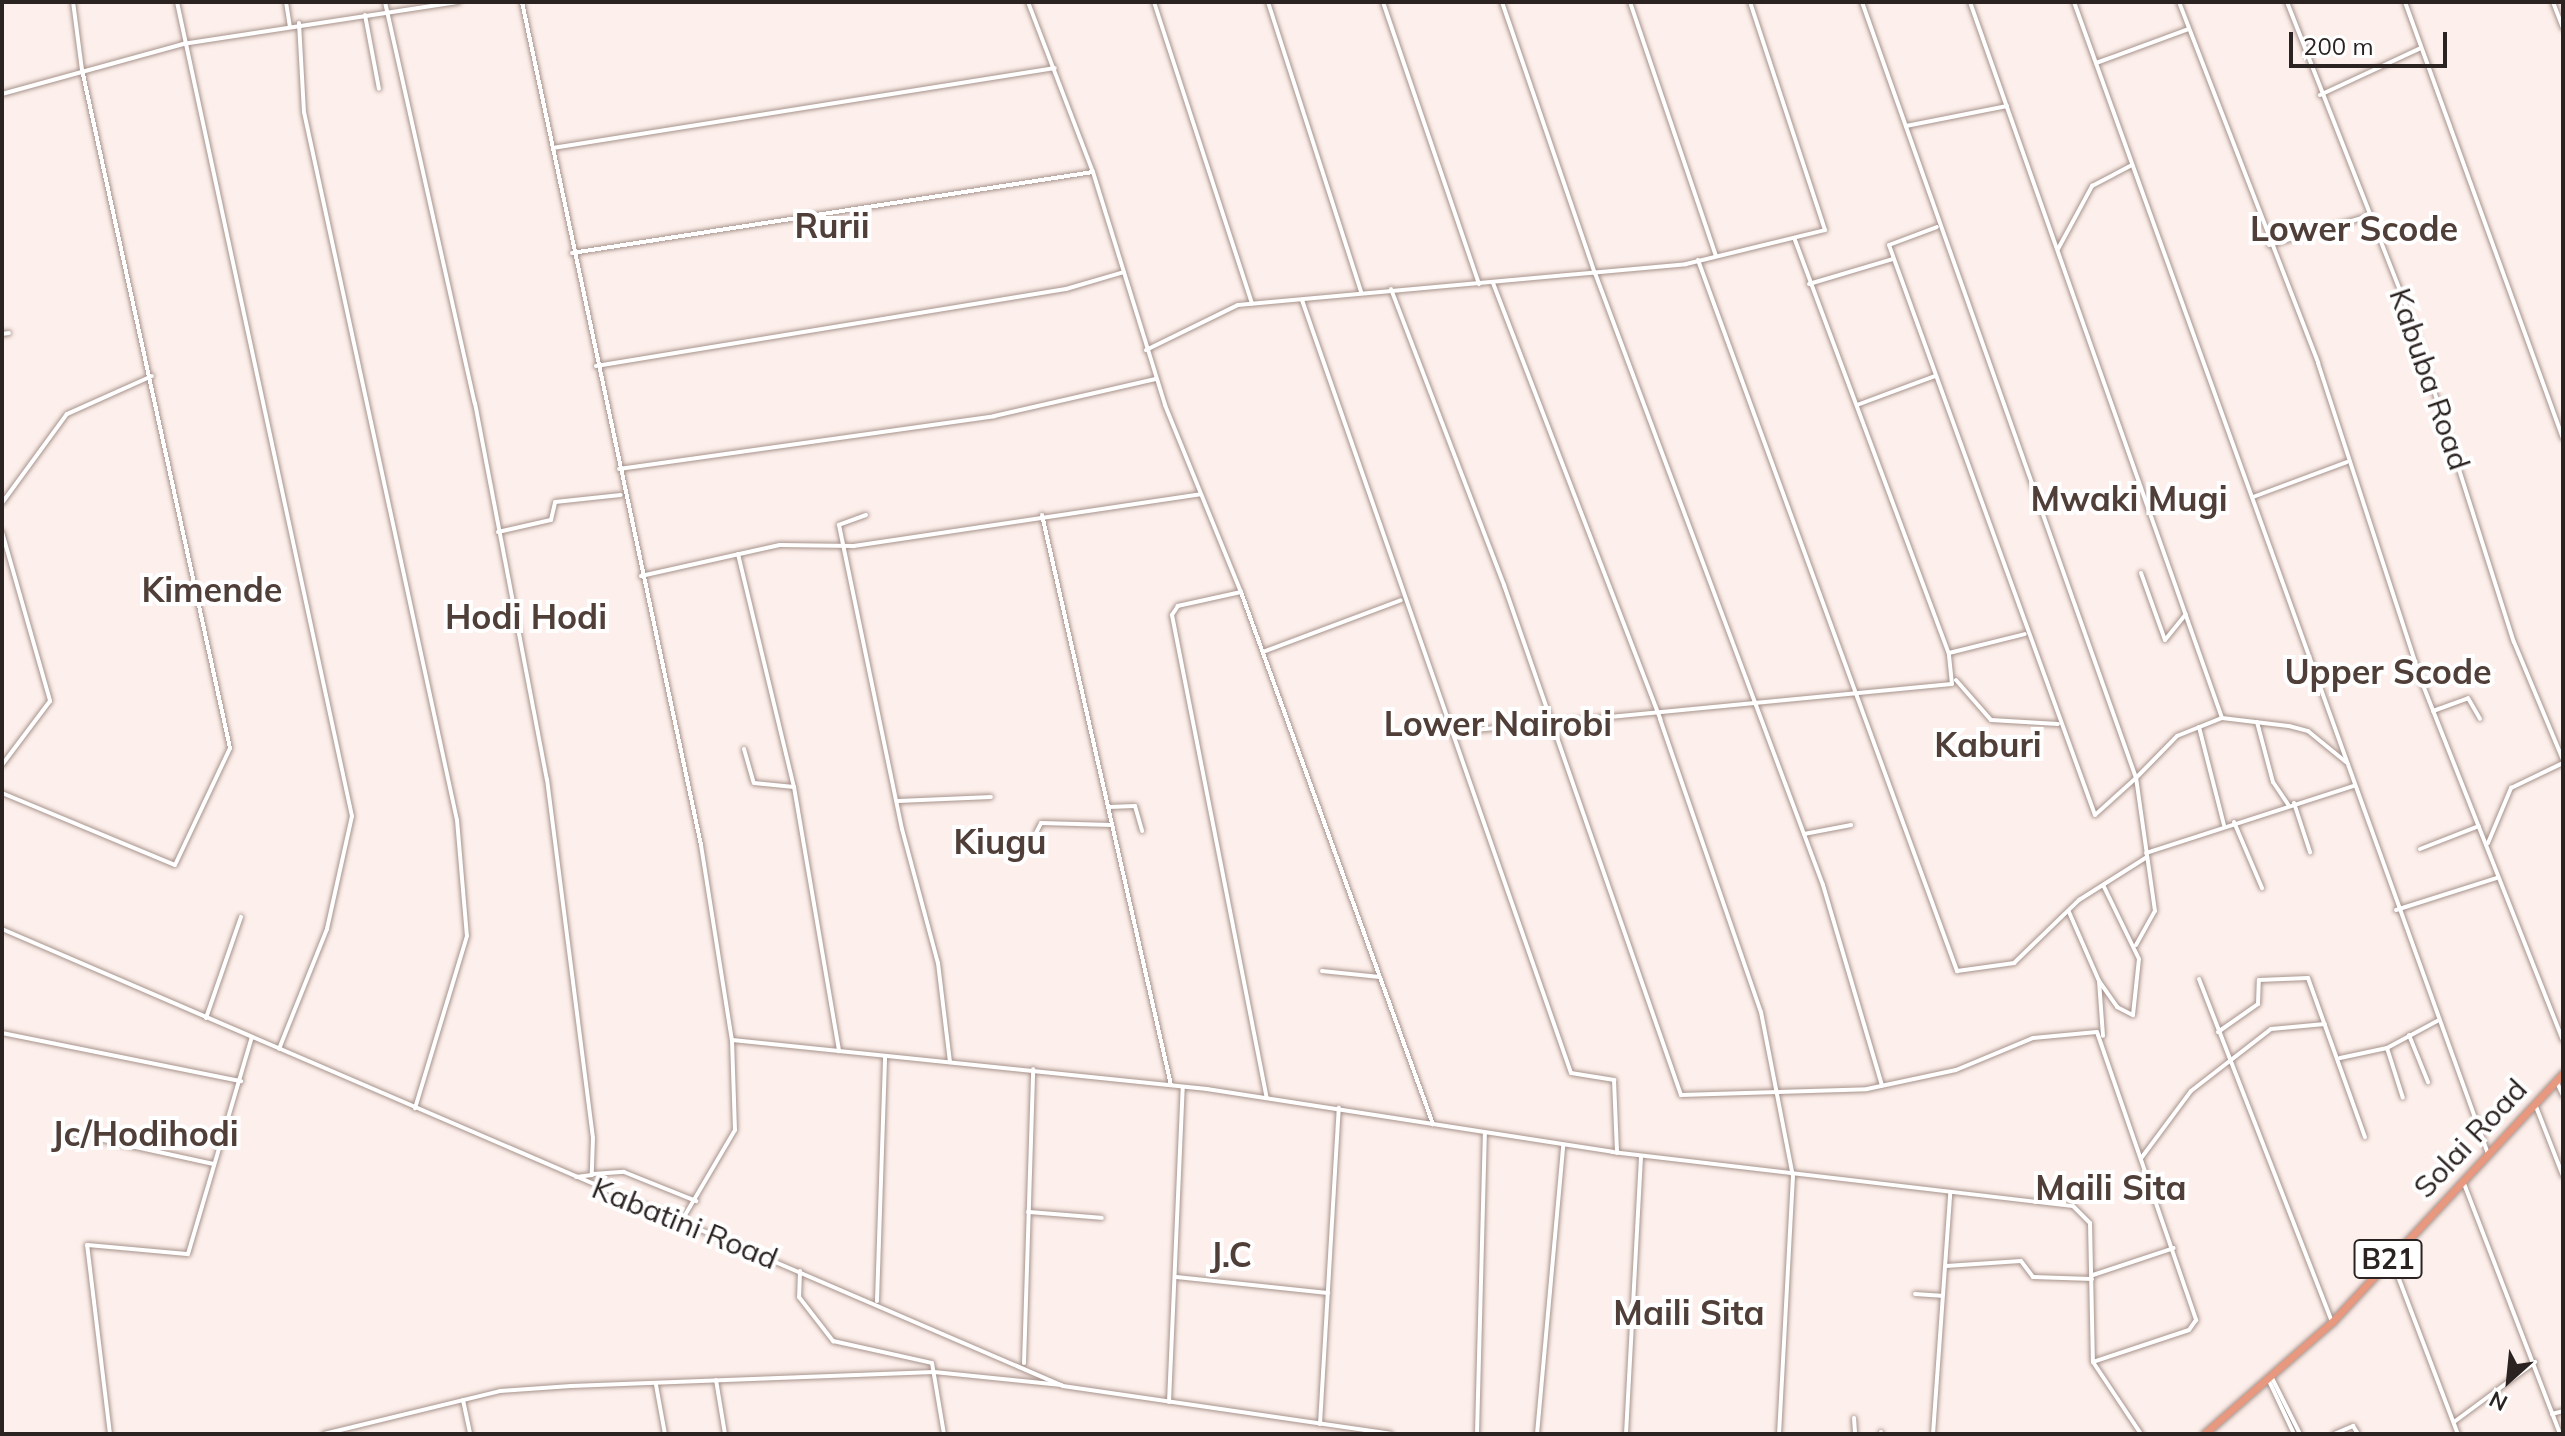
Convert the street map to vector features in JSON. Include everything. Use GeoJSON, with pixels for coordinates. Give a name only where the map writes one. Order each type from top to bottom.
{"type":"FeatureCollection","features":[{"type":"Feature","properties":{"kind":"highway","name":"Solai Road"},"geometry":{"type":"LineString","coordinates":[[2204,1434],[2271,1380],[2332,1322],[2563,1073]]}},
{"type":"Feature","properties":{"kind":"street"},"geometry":{"type":"LineString","coordinates":[[2,793],[175,865],[227,759],[229,736],[152,376],[82,70],[73,2]]}},
{"type":"Feature","properties":{"kind":"street"},"geometry":{"type":"LineString","coordinates":[[177,2],[183,44],[352,816],[327,929],[279,1049]]}},
{"type":"Feature","properties":{"kind":"street"},"geometry":{"type":"LineString","coordinates":[[286,2],[290,26]]}},
{"type":"Feature","properties":{"kind":"street"},"geometry":{"type":"LineString","coordinates":[[385,2],[498,532],[547,779],[592,1175]]}},
{"type":"Feature","properties":{"kind":"street"},"geometry":{"type":"LineString","coordinates":[[2,94],[183,44],[299,23],[387,14],[459,2]]}},
{"type":"Feature","properties":{"kind":"street"},"geometry":{"type":"LineString","coordinates":[[522,2],[623,495],[701,845],[732,1040],[737,1122],[696,1201],[681,1222]]}},
{"type":"Feature","properties":{"kind":"street"},"geometry":{"type":"LineString","coordinates":[[1028,2],[1093,172],[1156,379],[1241,592],[1433,1125]]}},
{"type":"Feature","properties":{"kind":"street"},"geometry":{"type":"LineString","coordinates":[[1154,2],[1252,303]]}},
{"type":"Feature","properties":{"kind":"street"},"geometry":{"type":"LineString","coordinates":[[1268,2],[1361,292]]}},
{"type":"Feature","properties":{"kind":"street"},"geometry":{"type":"LineString","coordinates":[[1383,2],[1479,284]]}},
{"type":"Feature","properties":{"kind":"street"},"geometry":{"type":"LineString","coordinates":[[1502,2],[1595,273],[1804,834],[1882,1086]]}},
{"type":"Feature","properties":{"kind":"street"},"geometry":{"type":"LineString","coordinates":[[1630,2],[1716,256]]}},
{"type":"Feature","properties":{"kind":"street"},"geometry":{"type":"LineString","coordinates":[[1146,350],[1223,308],[1391,289],[1595,273],[1698,260],[1820,233],[1827,223],[1750,2]]}},
{"type":"Feature","properties":{"kind":"street"},"geometry":{"type":"LineString","coordinates":[[1862,2],[1906,126],[1937,227],[2136,778],[2154,915],[2136,945]]}},
{"type":"Feature","properties":{"kind":"street"},"geometry":{"type":"LineString","coordinates":[[1970,2],[2222,718]]}},
{"type":"Feature","properties":{"kind":"street"},"geometry":{"type":"LineString","coordinates":[[2074,2],[2348,764],[2396,910],[2488,1154]]}},
{"type":"Feature","properties":{"kind":"street"},"geometry":{"type":"LineString","coordinates":[[2179,2],[2269,245],[2318,363],[2347,462],[2433,711],[2488,843],[2498,878],[2563,1040]]}},
{"type":"Feature","properties":{"kind":"street","name":"Kabuba Road"},"geometry":{"type":"LineString","coordinates":[[2287,2],[2320,95],[2411,318],[2522,665],[2563,762],[2511,788],[2488,843]]}},
{"type":"Feature","properties":{"kind":"street"},"geometry":{"type":"LineString","coordinates":[[2405,2],[2563,438]]}},
{"type":"Feature","properties":{"kind":"street"},"geometry":{"type":"LineString","coordinates":[[2553,2],[2563,28]]}},
{"type":"Feature","properties":{"kind":"street"},"geometry":{"type":"LineString","coordinates":[[365,15],[379,89]]}},
{"type":"Feature","properties":{"kind":"street"},"geometry":{"type":"LineString","coordinates":[[299,23],[304,112],[457,820],[467,936],[415,1108]]}},
{"type":"Feature","properties":{"kind":"street"},"geometry":{"type":"LineString","coordinates":[[2096,63],[2189,29]]}},
{"type":"Feature","properties":{"kind":"street"},"geometry":{"type":"LineString","coordinates":[[2320,95],[2421,48]]}},
{"type":"Feature","properties":{"kind":"street"},"geometry":{"type":"LineString","coordinates":[[553,148],[1055,68]]}},
{"type":"Feature","properties":{"kind":"street"},"geometry":{"type":"LineString","coordinates":[[1906,126],[2007,106]]}},
{"type":"Feature","properties":{"kind":"street"},"geometry":{"type":"LineString","coordinates":[[2058,249],[2092,186],[2132,165]]}},
{"type":"Feature","properties":{"kind":"street"},"geometry":{"type":"LineString","coordinates":[[572,253],[1093,172]]}},
{"type":"Feature","properties":{"kind":"street"},"geometry":{"type":"LineString","coordinates":[[2269,245],[2369,216]]}},
{"type":"Feature","properties":{"kind":"street"},"geometry":{"type":"LineString","coordinates":[[1937,227],[1891,241],[1893,259],[2091,814],[2136,778],[2177,736],[2222,718],[2308,731],[2348,764]]}},
{"type":"Feature","properties":{"kind":"street"},"geometry":{"type":"LineString","coordinates":[[1795,240],[1949,653],[1956,680],[1991,720],[2058,724]]}},
{"type":"Feature","properties":{"kind":"street"},"geometry":{"type":"LineString","coordinates":[[1809,284],[1893,259]]}},
{"type":"Feature","properties":{"kind":"street"},"geometry":{"type":"LineString","coordinates":[[1698,260],[1957,971],[2014,963],[2069,912],[2146,855],[2224,825],[2353,786]]}},
{"type":"Feature","properties":{"kind":"street"},"geometry":{"type":"LineString","coordinates":[[596,366],[859,326],[1124,272]]}},
{"type":"Feature","properties":{"kind":"street"},"geometry":{"type":"LineString","coordinates":[[1493,283],[1656,711],[1743,954],[1780,1096],[1793,1176],[1779,1434]]}},
{"type":"Feature","properties":{"kind":"street"},"geometry":{"type":"LineString","coordinates":[[1391,289],[1553,724],[1681,1095],[1780,1096],[1882,1086],[1956,1070],[2033,1038],[2073,1031],[2103,1036]]}},
{"type":"Feature","properties":{"kind":"street"},"geometry":{"type":"LineString","coordinates":[[1302,300],[1401,600],[1454,732],[1571,1073],[1614,1080],[1617,1153]]}},
{"type":"Feature","properties":{"kind":"street"},"geometry":{"type":"LineString","coordinates":[[2,334],[9,333]]}},
{"type":"Feature","properties":{"kind":"street"},"geometry":{"type":"LineString","coordinates":[[2,503],[67,414],[152,376]]}},
{"type":"Feature","properties":{"kind":"street"},"geometry":{"type":"LineString","coordinates":[[1857,405],[1935,376]]}},
{"type":"Feature","properties":{"kind":"street"},"geometry":{"type":"LineString","coordinates":[[618,469],[994,416],[1156,379]]}},
{"type":"Feature","properties":{"kind":"street"},"geometry":{"type":"LineString","coordinates":[[2253,497],[2347,462]]}},
{"type":"Feature","properties":{"kind":"street"},"geometry":{"type":"LineString","coordinates":[[641,576],[738,554],[845,545],[1200,494]]}},
{"type":"Feature","properties":{"kind":"street"},"geometry":{"type":"LineString","coordinates":[[498,532],[551,520],[555,502],[623,495]]}},
{"type":"Feature","properties":{"kind":"street"},"geometry":{"type":"LineString","coordinates":[[866,515],[840,520],[898,801],[938,963],[950,1063]]}},
{"type":"Feature","properties":{"kind":"street"},"geometry":{"type":"LineString","coordinates":[[1042,515],[1171,1085]]}},
{"type":"Feature","properties":{"kind":"street"},"geometry":{"type":"LineString","coordinates":[[2,532],[50,701],[2,765]]}},
{"type":"Feature","properties":{"kind":"street"},"geometry":{"type":"LineString","coordinates":[[738,554],[794,787],[839,1051]]}},
{"type":"Feature","properties":{"kind":"street"},"geometry":{"type":"LineString","coordinates":[[2141,573],[2165,640],[2186,614]]}},
{"type":"Feature","properties":{"kind":"street"},"geometry":{"type":"LineString","coordinates":[[1241,592],[1178,606],[1172,615],[1267,1098]]}},
{"type":"Feature","properties":{"kind":"street"},"geometry":{"type":"LineString","coordinates":[[1263,652],[1401,600]]}},
{"type":"Feature","properties":{"kind":"street"},"geometry":{"type":"LineString","coordinates":[[1949,653],[2025,634]]}},
{"type":"Feature","properties":{"kind":"street"},"geometry":{"type":"LineString","coordinates":[[1454,732],[1656,711],[1756,706],[1856,690],[1956,680]]}},
{"type":"Feature","properties":{"kind":"street"},"geometry":{"type":"LineString","coordinates":[[2433,711],[2468,698],[2480,719]]}},
{"type":"Feature","properties":{"kind":"street"},"geometry":{"type":"LineString","coordinates":[[2257,722],[2274,784],[2291,803],[2310,852]]}},
{"type":"Feature","properties":{"kind":"street"},"geometry":{"type":"LineString","coordinates":[[2199,727],[2224,825]]}},
{"type":"Feature","properties":{"kind":"street"},"geometry":{"type":"LineString","coordinates":[[744,749],[754,783],[794,787]]}},
{"type":"Feature","properties":{"kind":"street"},"geometry":{"type":"LineString","coordinates":[[898,801],[991,797]]}},
{"type":"Feature","properties":{"kind":"street"},"geometry":{"type":"LineString","coordinates":[[1108,807],[1135,806],[1142,831]]}},
{"type":"Feature","properties":{"kind":"street"},"geometry":{"type":"LineString","coordinates":[[2234,822],[2262,888]]}},
{"type":"Feature","properties":{"kind":"street"},"geometry":{"type":"LineString","coordinates":[[1036,833],[1041,823],[1112,825]]}},
{"type":"Feature","properties":{"kind":"street"},"geometry":{"type":"LineString","coordinates":[[1804,834],[1851,825]]}},
{"type":"Feature","properties":{"kind":"street"},"geometry":{"type":"LineString","coordinates":[[2420,849],[2479,826]]}},
{"type":"Feature","properties":{"kind":"street"},"geometry":{"type":"LineString","coordinates":[[2396,910],[2498,878]]}},
{"type":"Feature","properties":{"kind":"street"},"geometry":{"type":"LineString","coordinates":[[2069,912],[2107,994],[2126,1013],[2137,1010],[2136,945],[2103,885]]}},
{"type":"Feature","properties":{"kind":"street"},"geometry":{"type":"LineString","coordinates":[[206,1018],[241,917]]}},
{"type":"Feature","properties":{"kind":"street","name":"Kabatini Road"},"geometry":{"type":"LineString","coordinates":[[2,929],[574,1177],[1024,1364],[1063,1386],[1391,1434]]}},
{"type":"Feature","properties":{"kind":"street"},"geometry":{"type":"LineString","coordinates":[[1322,971],[1380,977]]}},
{"type":"Feature","properties":{"kind":"street"},"geometry":{"type":"LineString","coordinates":[[2218,1032],[2258,1004],[2256,982],[2297,976],[2308,978],[2340,1058],[2365,1137]]}},
{"type":"Feature","properties":{"kind":"street"},"geometry":{"type":"LineString","coordinates":[[2199,979],[2332,1322]]}},
{"type":"Feature","properties":{"kind":"street"},"geometry":{"type":"LineString","coordinates":[[2093,1362],[2195,1325],[2174,1248],[2103,1036],[2099,981]]}},
{"type":"Feature","properties":{"kind":"street"},"geometry":{"type":"LineString","coordinates":[[2099,996],[2107,994]]}},
{"type":"Feature","properties":{"kind":"street"},"geometry":{"type":"LineString","coordinates":[[2340,1058],[2387,1048],[2438,1020]]}},
{"type":"Feature","properties":{"kind":"street"},"geometry":{"type":"LineString","coordinates":[[2142,1157],[2186,1096],[2228,1060],[2271,1029],[2325,1024]]}},
{"type":"Feature","properties":{"kind":"street"},"geometry":{"type":"LineString","coordinates":[[2,1033],[241,1081]]}},
{"type":"Feature","properties":{"kind":"street"},"geometry":{"type":"LineString","coordinates":[[2409,1035],[2428,1082]]}},
{"type":"Feature","properties":{"kind":"street"},"geometry":{"type":"LineString","coordinates":[[110,1434],[87,1245],[186,1255],[252,1037]]}},
{"type":"Feature","properties":{"kind":"street"},"geometry":{"type":"LineString","coordinates":[[732,1040],[1171,1085],[1339,1108],[1563,1146],[1793,1176],[2081,1208],[2090,1223],[2093,1362],[2141,1434]]}},
{"type":"Feature","properties":{"kind":"street"},"geometry":{"type":"LineString","coordinates":[[2387,1048],[2403,1098]]}},
{"type":"Feature","properties":{"kind":"street"},"geometry":{"type":"LineString","coordinates":[[877,1302],[885,1056]]}},
{"type":"Feature","properties":{"kind":"street"},"geometry":{"type":"LineString","coordinates":[[1024,1364],[1033,1069]]}},
{"type":"Feature","properties":{"kind":"street"},"geometry":{"type":"LineString","coordinates":[[2556,1080],[2563,1096]]}},
{"type":"Feature","properties":{"kind":"street"},"geometry":{"type":"LineString","coordinates":[[1169,1402],[1183,1087]]}},
{"type":"Feature","properties":{"kind":"street"},"geometry":{"type":"LineString","coordinates":[[2535,1104],[2563,1176]]}},
{"type":"Feature","properties":{"kind":"street"},"geometry":{"type":"LineString","coordinates":[[1320,1424],[1339,1108]]}},
{"type":"Feature","properties":{"kind":"street"},"geometry":{"type":"LineString","coordinates":[[67,1132],[214,1164]]}},
{"type":"Feature","properties":{"kind":"street"},"geometry":{"type":"LineString","coordinates":[[1477,1434],[1485,1134]]}},
{"type":"Feature","properties":{"kind":"street"},"geometry":{"type":"LineString","coordinates":[[1537,1434],[1563,1146]]}},
{"type":"Feature","properties":{"kind":"street"},"geometry":{"type":"LineString","coordinates":[[1626,1434],[1641,1156]]}},
{"type":"Feature","properties":{"kind":"street"},"geometry":{"type":"LineString","coordinates":[[574,1177],[624,1172],[696,1201]]}},
{"type":"Feature","properties":{"kind":"street"},"geometry":{"type":"LineString","coordinates":[[2463,1181],[2535,1362],[2560,1434]]}},
{"type":"Feature","properties":{"kind":"street"},"geometry":{"type":"LineString","coordinates":[[1933,1434],[1950,1194]]}},
{"type":"Feature","properties":{"kind":"street"},"geometry":{"type":"LineString","coordinates":[[1028,1212],[1102,1218]]}},
{"type":"Feature","properties":{"kind":"street"},"geometry":{"type":"LineString","coordinates":[[1946,1266],[2021,1261],[2033,1277],[2092,1277],[2174,1248]]}},
{"type":"Feature","properties":{"kind":"street"},"geometry":{"type":"LineString","coordinates":[[2390,1256],[2458,1434]]}},
{"type":"Feature","properties":{"kind":"street"},"geometry":{"type":"LineString","coordinates":[[800,1271],[799,1297],[833,1341],[932,1363],[944,1434]]}},
{"type":"Feature","properties":{"kind":"street"},"geometry":{"type":"LineString","coordinates":[[1176,1277],[1328,1293]]}},
{"type":"Feature","properties":{"kind":"street"},"geometry":{"type":"LineString","coordinates":[[1915,1294],[1941,1296]]}},
{"type":"Feature","properties":{"kind":"street"},"geometry":{"type":"LineString","coordinates":[[2454,1422],[2535,1362]]}},
{"type":"Feature","properties":{"kind":"street"},"geometry":{"type":"LineString","coordinates":[[324,1434],[463,1400],[716,1380],[934,1372],[1063,1386]]}},
{"type":"Feature","properties":{"kind":"street"},"geometry":{"type":"LineString","coordinates":[[716,1380],[725,1434]]}},
{"type":"Feature","properties":{"kind":"street"},"geometry":{"type":"LineString","coordinates":[[2271,1380],[2297,1434]]}},
{"type":"Feature","properties":{"kind":"street"},"geometry":{"type":"LineString","coordinates":[[656,1385],[665,1434]]}},
{"type":"Feature","properties":{"kind":"street"},"geometry":{"type":"LineString","coordinates":[[463,1400],[470,1434]]}},
{"type":"Feature","properties":{"kind":"street"},"geometry":{"type":"LineString","coordinates":[[2552,1414],[2563,1411]]}},
{"type":"Feature","properties":{"kind":"street"},"geometry":{"type":"LineString","coordinates":[[1854,1418],[1855,1434]]}},
{"type":"Feature","properties":{"kind":"street"},"geometry":{"type":"LineString","coordinates":[[2334,1434],[2353,1426],[2358,1434]]}},
{"type":"Feature","properties":{"kind":"street"},"geometry":{"type":"LineString","coordinates":[[1345,1428],[1347,1434]]}},
{"type":"Feature","properties":{"kind":"district","name":"Rurii"},"geometry":{"type":"Point","coordinates":[832,226]}},
{"type":"Feature","properties":{"kind":"district","name":"Lower Scode"},"geometry":{"type":"Point","coordinates":[2354,229]}},
{"type":"Feature","properties":{"kind":"district","name":"Mwaki Mugi"},"geometry":{"type":"Point","coordinates":[2129,499]}},
{"type":"Feature","properties":{"kind":"district","name":"Kimende"},"geometry":{"type":"Point","coordinates":[212,590]}},
{"type":"Feature","properties":{"kind":"district","name":"Hodi Hodi"},"geometry":{"type":"Point","coordinates":[526,617]}},
{"type":"Feature","properties":{"kind":"district","name":"Upper Scode"},"geometry":{"type":"Point","coordinates":[2388,672]}},
{"type":"Feature","properties":{"kind":"district","name":"Lower Nairobi"},"geometry":{"type":"Point","coordinates":[1498,724]}},
{"type":"Feature","properties":{"kind":"district","name":"Kaburi"},"geometry":{"type":"Point","coordinates":[1988,745]}},
{"type":"Feature","properties":{"kind":"district","name":"Kiugu"},"geometry":{"type":"Point","coordinates":[1000,842]}},
{"type":"Feature","properties":{"kind":"district","name":"Jc/Hodihodi"},"geometry":{"type":"Point","coordinates":[145,1134]}},
{"type":"Feature","properties":{"kind":"district","name":"Maili Sita"},"geometry":{"type":"Point","coordinates":[2111,1188]}},
{"type":"Feature","properties":{"kind":"district","name":"J.C"},"geometry":{"type":"Point","coordinates":[1231,1255]}},
{"type":"Feature","properties":{"kind":"district","name":"Maili Sita"},"geometry":{"type":"Point","coordinates":[1689,1313]}}]}
